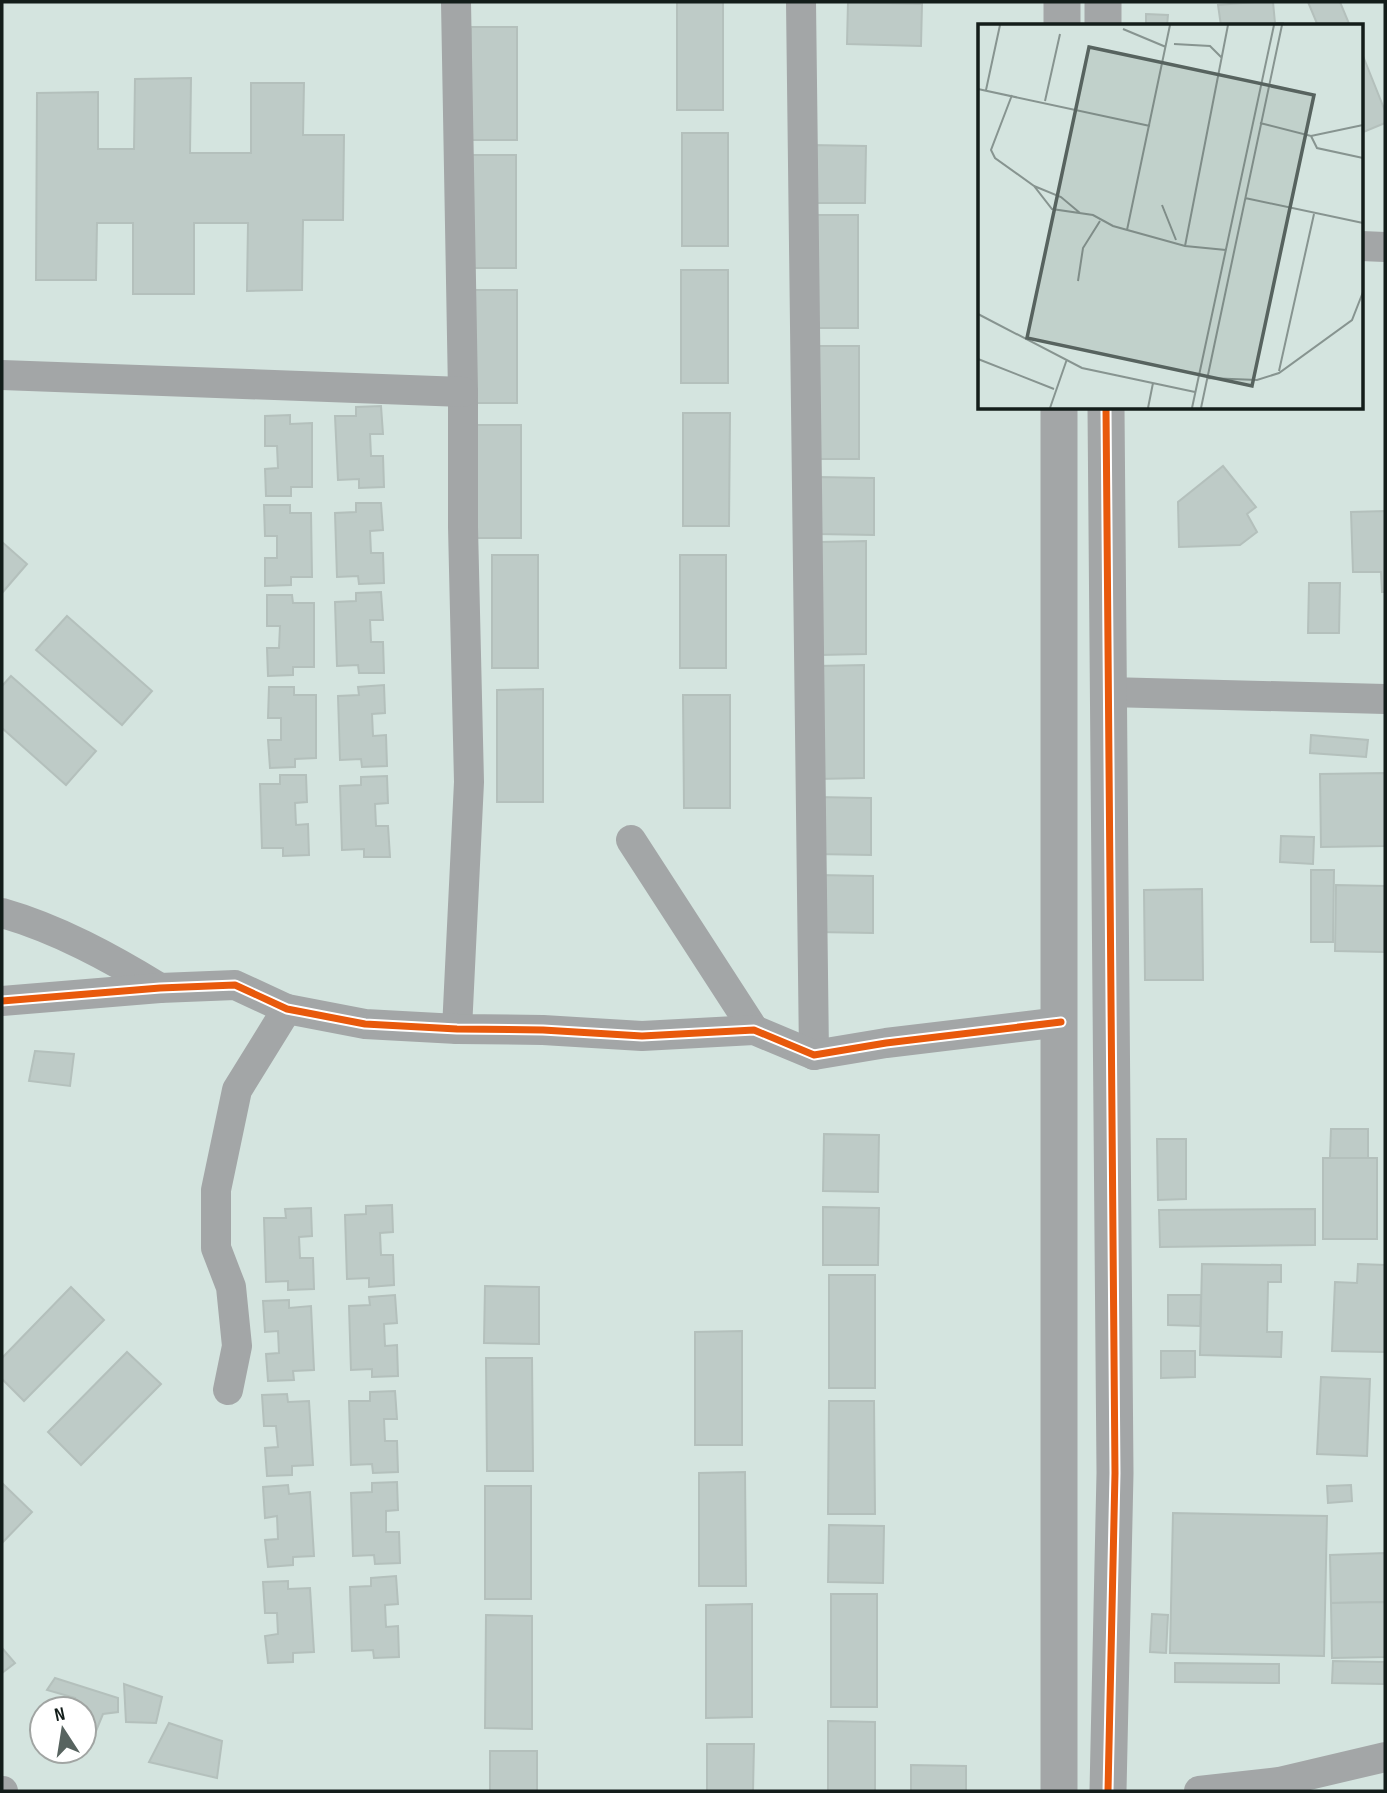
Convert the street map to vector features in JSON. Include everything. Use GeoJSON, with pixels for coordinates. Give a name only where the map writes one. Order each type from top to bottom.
{"type":"FeatureCollection","features":[{"type":"Feature","properties":{"kind":"street"},"geometry":{"type":"LineString","coordinates":[[456,2],[469,782],[457,1029]]}},
{"type":"Feature","properties":{"kind":"street"},"geometry":{"type":"LineString","coordinates":[[801,2],[814,1055]]}},
{"type":"Feature","properties":{"kind":"street"},"geometry":{"type":"LineString","coordinates":[[1062,2],[1062,24]]}},
{"type":"Feature","properties":{"kind":"street"},"geometry":{"type":"LineString","coordinates":[[1103,2],[1103,24]]}},
{"type":"Feature","properties":{"kind":"street"},"geometry":{"type":"LineString","coordinates":[[1362,246],[1385,247]]}},
{"type":"Feature","properties":{"kind":"street"},"geometry":{"type":"LineString","coordinates":[[2,375],[463,392]]}},
{"type":"Feature","properties":{"kind":"street"},"geometry":{"type":"LineString","coordinates":[[1059,410],[1059,1791]]}},
{"type":"Feature","properties":{"kind":"street"},"geometry":{"type":"LineString","coordinates":[[1106,410],[1115,1473],[1108,1791]]}},
{"type":"Feature","properties":{"kind":"street"},"geometry":{"type":"LineString","coordinates":[[1108,692],[1385,699]]}},
{"type":"Feature","properties":{"kind":"street"},"geometry":{"type":"LineString","coordinates":[[631,840],[754,1030]]}},
{"type":"Feature","properties":{"kind":"street"},"geometry":{"type":"LineString","coordinates":[[2,913],[26,920],[115,960],[160,988]]}},
{"type":"Feature","properties":{"kind":"street"},"geometry":{"type":"LineString","coordinates":[[2,1001],[160,988],[235,985],[287,1009],[365,1024],[642,1036],[754,1030],[814,1055],[886,1043],[1061,1022]]}},
{"type":"Feature","properties":{"kind":"street"},"geometry":{"type":"LineString","coordinates":[[228,1390],[237,1346],[231,1287],[216,1248],[216,1190],[237,1090],[287,1009]]}},
{"type":"Feature","properties":{"kind":"street"},"geometry":{"type":"LineString","coordinates":[[1199,1791],[1279,1782],[1385,1757]]}},
{"type":"Feature","properties":{"kind":"building"},"geometry":{"type":"Polygon","coordinates":[[[677,2],[723,2],[723,110],[677,110],[677,2]]]}},
{"type":"Feature","properties":{"kind":"building"},"geometry":{"type":"Polygon","coordinates":[[[848,2],[922,4],[921,46],[847,44],[848,2]]]}},
{"type":"Feature","properties":{"kind":"building"},"geometry":{"type":"Polygon","coordinates":[[[1273,2],[1275,23],[1283,24],[1221,24],[1218,5],[1273,2]]]}},
{"type":"Feature","properties":{"kind":"building"},"geometry":{"type":"Polygon","coordinates":[[[1308,2],[1340,2],[1349,24],[1317,24],[1308,2]]]}},
{"type":"Feature","properties":{"kind":"building"},"geometry":{"type":"Polygon","coordinates":[[[1146,14],[1168,15],[1167,24],[1146,24],[1146,14]]]}},
{"type":"Feature","properties":{"kind":"building"},"geometry":{"type":"Polygon","coordinates":[[[471,27],[517,27],[517,140],[471,140],[471,27]]]}},
{"type":"Feature","properties":{"kind":"building"},"geometry":{"type":"Polygon","coordinates":[[[1362,54],[1385,111],[1385,123],[1362,133],[1362,54]]]}},
{"type":"Feature","properties":{"kind":"building"},"geometry":{"type":"Polygon","coordinates":[[[191,78],[190,153],[251,153],[251,83],[304,83],[303,135],[344,135],[343,220],[303,220],[302,290],[247,291],[248,223],[194,223],[194,294],[133,294],[133,223],[97,223],[96,280],[36,280],[37,93],[98,92],[98,149],[134,149],[135,79],[191,78]]]}},
{"type":"Feature","properties":{"kind":"building"},"geometry":{"type":"Polygon","coordinates":[[[682,133],[728,133],[728,246],[682,246],[682,133]]]}},
{"type":"Feature","properties":{"kind":"building"},"geometry":{"type":"Polygon","coordinates":[[[811,145],[866,146],[865,203],[810,203],[811,145]]]}},
{"type":"Feature","properties":{"kind":"building"},"geometry":{"type":"Polygon","coordinates":[[[469,155],[516,155],[516,268],[469,268],[469,155]]]}},
{"type":"Feature","properties":{"kind":"building"},"geometry":{"type":"Polygon","coordinates":[[[811,215],[858,215],[858,328],[811,328],[811,215]]]}},
{"type":"Feature","properties":{"kind":"building"},"geometry":{"type":"Polygon","coordinates":[[[681,270],[728,270],[728,383],[681,383],[681,270]]]}},
{"type":"Feature","properties":{"kind":"building"},"geometry":{"type":"Polygon","coordinates":[[[471,290],[517,290],[517,403],[471,403],[471,290]]]}},
{"type":"Feature","properties":{"kind":"building"},"geometry":{"type":"Polygon","coordinates":[[[813,346],[859,346],[859,459],[813,459],[813,346]]]}},
{"type":"Feature","properties":{"kind":"building"},"geometry":{"type":"Polygon","coordinates":[[[381,406],[383,434],[370,434],[371,456],[383,456],[384,487],[359,488],[359,479],[338,480],[335,416],[356,416],[356,407],[381,406]]]}},
{"type":"Feature","properties":{"kind":"building"},"geometry":{"type":"Polygon","coordinates":[[[683,413],[730,413],[729,526],[683,526],[683,413]]]}},
{"type":"Feature","properties":{"kind":"building"},"geometry":{"type":"Polygon","coordinates":[[[290,415],[290,424],[312,423],[312,487],[291,487],[291,496],[266,496],[265,469],[278,468],[277,446],[265,446],[265,416],[290,415]]]}},
{"type":"Feature","properties":{"kind":"building"},"geometry":{"type":"Polygon","coordinates":[[[475,425],[521,425],[521,538],[475,538],[475,425]]]}},
{"type":"Feature","properties":{"kind":"building"},"geometry":{"type":"Polygon","coordinates":[[[1223,466],[1256,507],[1247,514],[1257,532],[1240,545],[1179,547],[1178,502],[1223,466]]]}},
{"type":"Feature","properties":{"kind":"building"},"geometry":{"type":"Polygon","coordinates":[[[819,477],[874,478],[874,535],[818,534],[819,477]]]}},
{"type":"Feature","properties":{"kind":"building"},"geometry":{"type":"Polygon","coordinates":[[[356,503],[381,503],[383,530],[370,531],[371,553],[383,553],[384,583],[359,584],[358,576],[337,577],[335,513],[356,512],[356,503]]]}},
{"type":"Feature","properties":{"kind":"building"},"geometry":{"type":"Polygon","coordinates":[[[264,505],[290,505],[290,513],[311,513],[312,577],[291,577],[291,585],[265,586],[265,558],[277,558],[277,536],[265,536],[264,505]]]}},
{"type":"Feature","properties":{"kind":"building"},"geometry":{"type":"Polygon","coordinates":[[[1385,511],[1385,592],[1382,592],[1381,572],[1353,572],[1351,512],[1385,511]]]}},
{"type":"Feature","properties":{"kind":"building"},"geometry":{"type":"Polygon","coordinates":[[[866,541],[866,654],[820,655],[820,542],[866,541]]]}},
{"type":"Feature","properties":{"kind":"building"},"geometry":{"type":"Polygon","coordinates":[[[2,542],[27,564],[2,593],[2,542]]]}},
{"type":"Feature","properties":{"kind":"building"},"geometry":{"type":"Polygon","coordinates":[[[492,555],[538,555],[538,668],[492,668],[492,555]]]}},
{"type":"Feature","properties":{"kind":"building"},"geometry":{"type":"Polygon","coordinates":[[[680,555],[726,555],[726,668],[680,668],[680,555]]]}},
{"type":"Feature","properties":{"kind":"building"},"geometry":{"type":"Polygon","coordinates":[[[1309,583],[1340,583],[1339,633],[1308,633],[1309,583]]]}},
{"type":"Feature","properties":{"kind":"building"},"geometry":{"type":"Polygon","coordinates":[[[381,592],[383,620],[370,620],[371,642],[383,642],[384,673],[359,673],[358,665],[337,666],[335,602],[356,601],[356,593],[381,592]]]}},
{"type":"Feature","properties":{"kind":"building"},"geometry":{"type":"Polygon","coordinates":[[[267,595],[292,595],[293,603],[314,603],[314,667],[293,667],[293,675],[268,676],[267,648],[279,648],[280,626],[267,626],[267,595]]]}},
{"type":"Feature","properties":{"kind":"building"},"geometry":{"type":"Polygon","coordinates":[[[67,616],[152,691],[122,725],[36,650],[67,616]]]}},
{"type":"Feature","properties":{"kind":"building"},"geometry":{"type":"Polygon","coordinates":[[[864,665],[864,778],[818,779],[818,666],[864,665]]]}},
{"type":"Feature","properties":{"kind":"building"},"geometry":{"type":"Polygon","coordinates":[[[11,676],[96,751],[66,785],[2,728],[2,686],[11,676]]]}},
{"type":"Feature","properties":{"kind":"building"},"geometry":{"type":"Polygon","coordinates":[[[384,685],[385,713],[372,714],[373,736],[386,735],[387,766],[362,767],[361,759],[340,760],[338,696],[359,695],[358,687],[384,685]]]}},
{"type":"Feature","properties":{"kind":"building"},"geometry":{"type":"Polygon","coordinates":[[[269,687],[294,687],[294,695],[316,695],[316,758],[295,759],[295,767],[270,768],[268,740],[281,740],[281,718],[268,718],[269,687]]]}},
{"type":"Feature","properties":{"kind":"building"},"geometry":{"type":"Polygon","coordinates":[[[543,689],[543,802],[497,802],[497,690],[543,689]]]}},
{"type":"Feature","properties":{"kind":"building"},"geometry":{"type":"Polygon","coordinates":[[[683,695],[730,695],[730,808],[684,808],[683,695]]]}},
{"type":"Feature","properties":{"kind":"building"},"geometry":{"type":"Polygon","coordinates":[[[1311,735],[1368,740],[1366,757],[1310,753],[1311,735]]]}},
{"type":"Feature","properties":{"kind":"building"},"geometry":{"type":"Polygon","coordinates":[[[1385,773],[1385,846],[1321,847],[1320,774],[1385,773]]]}},
{"type":"Feature","properties":{"kind":"building"},"geometry":{"type":"Polygon","coordinates":[[[280,775],[306,775],[307,802],[295,803],[296,825],[308,824],[309,855],[283,856],[283,848],[262,848],[260,784],[280,784],[280,775]]]}},
{"type":"Feature","properties":{"kind":"building"},"geometry":{"type":"Polygon","coordinates":[[[387,776],[388,803],[375,804],[376,826],[388,826],[390,857],[364,857],[364,849],[342,850],[340,786],[361,785],[361,777],[387,776]]]}},
{"type":"Feature","properties":{"kind":"building"},"geometry":{"type":"Polygon","coordinates":[[[817,797],[871,798],[871,855],[816,854],[817,797]]]}},
{"type":"Feature","properties":{"kind":"building"},"geometry":{"type":"Polygon","coordinates":[[[1281,836],[1314,837],[1313,864],[1280,862],[1281,836]]]}},
{"type":"Feature","properties":{"kind":"building"},"geometry":{"type":"Polygon","coordinates":[[[1311,870],[1334,870],[1333,942],[1311,942],[1311,870]]]}},
{"type":"Feature","properties":{"kind":"building"},"geometry":{"type":"Polygon","coordinates":[[[818,875],[873,876],[873,933],[817,932],[818,875]]]}},
{"type":"Feature","properties":{"kind":"building"},"geometry":{"type":"Polygon","coordinates":[[[1336,885],[1385,886],[1384,952],[1335,951],[1336,885]]]}},
{"type":"Feature","properties":{"kind":"building"},"geometry":{"type":"Polygon","coordinates":[[[1202,889],[1203,980],[1145,980],[1144,890],[1202,889]]]}},
{"type":"Feature","properties":{"kind":"building"},"geometry":{"type":"Polygon","coordinates":[[[35,1051],[74,1054],[70,1086],[29,1081],[35,1051]]]}},
{"type":"Feature","properties":{"kind":"building"},"geometry":{"type":"Polygon","coordinates":[[[1331,1129],[1368,1129],[1368,1158],[1330,1158],[1331,1129]]]}},
{"type":"Feature","properties":{"kind":"building"},"geometry":{"type":"Polygon","coordinates":[[[824,1134],[879,1135],[878,1192],[823,1191],[824,1134]]]}},
{"type":"Feature","properties":{"kind":"building"},"geometry":{"type":"Polygon","coordinates":[[[1157,1139],[1186,1139],[1186,1199],[1158,1200],[1157,1139]]]}},
{"type":"Feature","properties":{"kind":"building"},"geometry":{"type":"Polygon","coordinates":[[[1323,1158],[1377,1158],[1377,1239],[1323,1239],[1323,1158]]]}},
{"type":"Feature","properties":{"kind":"building"},"geometry":{"type":"Polygon","coordinates":[[[392,1205],[393,1232],[380,1233],[381,1255],[393,1255],[394,1285],[369,1287],[369,1278],[347,1279],[345,1215],[366,1214],[366,1206],[392,1205]]]}},
{"type":"Feature","properties":{"kind":"building"},"geometry":{"type":"Polygon","coordinates":[[[823,1207],[879,1208],[878,1265],[823,1265],[823,1207]]]}},
{"type":"Feature","properties":{"kind":"building"},"geometry":{"type":"Polygon","coordinates":[[[311,1208],[312,1236],[299,1237],[300,1258],[313,1258],[314,1289],[288,1290],[288,1281],[266,1282],[264,1218],[286,1218],[285,1209],[311,1208]]]}},
{"type":"Feature","properties":{"kind":"building"},"geometry":{"type":"Polygon","coordinates":[[[1315,1209],[1315,1245],[1160,1247],[1159,1210],[1315,1209]]]}},
{"type":"Feature","properties":{"kind":"building"},"geometry":{"type":"Polygon","coordinates":[[[1202,1264],[1281,1265],[1281,1282],[1268,1282],[1267,1332],[1282,1332],[1281,1357],[1200,1355],[1202,1264]]]}},
{"type":"Feature","properties":{"kind":"building"},"geometry":{"type":"Polygon","coordinates":[[[1358,1264],[1385,1265],[1385,1352],[1332,1351],[1335,1282],[1357,1283],[1358,1264]]]}},
{"type":"Feature","properties":{"kind":"building"},"geometry":{"type":"Polygon","coordinates":[[[829,1275],[875,1275],[875,1388],[829,1388],[829,1275]]]}},
{"type":"Feature","properties":{"kind":"building"},"geometry":{"type":"Polygon","coordinates":[[[485,1286],[539,1287],[539,1344],[484,1343],[485,1286]]]}},
{"type":"Feature","properties":{"kind":"building"},"geometry":{"type":"Polygon","coordinates":[[[71,1287],[104,1320],[24,1401],[2,1379],[2,1358],[71,1287]]]}},
{"type":"Feature","properties":{"kind":"building"},"geometry":{"type":"Polygon","coordinates":[[[395,1295],[397,1323],[384,1324],[385,1346],[397,1345],[398,1376],[372,1377],[372,1369],[351,1370],[349,1306],[370,1305],[369,1297],[395,1295]]]}},
{"type":"Feature","properties":{"kind":"building"},"geometry":{"type":"Polygon","coordinates":[[[1168,1295],[1201,1295],[1200,1326],[1168,1325],[1168,1295]]]}},
{"type":"Feature","properties":{"kind":"building"},"geometry":{"type":"Polygon","coordinates":[[[289,1300],[289,1308],[311,1306],[314,1370],[293,1371],[294,1380],[268,1381],[266,1354],[279,1353],[278,1331],[265,1332],[263,1301],[289,1300]]]}},
{"type":"Feature","properties":{"kind":"building"},"geometry":{"type":"Polygon","coordinates":[[[742,1331],[742,1445],[695,1445],[695,1332],[742,1331]]]}},
{"type":"Feature","properties":{"kind":"building"},"geometry":{"type":"Polygon","coordinates":[[[1161,1351],[1195,1351],[1195,1377],[1161,1378],[1161,1351]]]}},
{"type":"Feature","properties":{"kind":"building"},"geometry":{"type":"Polygon","coordinates":[[[127,1352],[161,1384],[81,1465],[48,1432],[127,1352]]]}},
{"type":"Feature","properties":{"kind":"building"},"geometry":{"type":"Polygon","coordinates":[[[486,1358],[532,1358],[533,1471],[487,1471],[486,1358]]]}},
{"type":"Feature","properties":{"kind":"building"},"geometry":{"type":"Polygon","coordinates":[[[1321,1377],[1370,1379],[1367,1456],[1317,1454],[1321,1377]]]}},
{"type":"Feature","properties":{"kind":"building"},"geometry":{"type":"Polygon","coordinates":[[[395,1391],[397,1419],[384,1419],[385,1441],[397,1441],[398,1472],[373,1473],[372,1464],[351,1465],[349,1401],[370,1401],[370,1392],[395,1391]]]}},
{"type":"Feature","properties":{"kind":"building"},"geometry":{"type":"Polygon","coordinates":[[[287,1394],[288,1402],[309,1401],[313,1465],[292,1466],[292,1475],[267,1476],[265,1448],[278,1447],[276,1426],[264,1426],[262,1395],[287,1394]]]}},
{"type":"Feature","properties":{"kind":"building"},"geometry":{"type":"Polygon","coordinates":[[[829,1401],[874,1401],[875,1514],[828,1514],[829,1401]]]}},
{"type":"Feature","properties":{"kind":"building"},"geometry":{"type":"Polygon","coordinates":[[[745,1472],[746,1586],[699,1586],[699,1473],[745,1472]]]}},
{"type":"Feature","properties":{"kind":"building"},"geometry":{"type":"Polygon","coordinates":[[[397,1482],[398,1510],[386,1511],[386,1532],[399,1532],[400,1563],[375,1564],[374,1555],[353,1556],[351,1493],[372,1492],[372,1483],[397,1482]]]}},
{"type":"Feature","properties":{"kind":"building"},"geometry":{"type":"Polygon","coordinates":[[[2,1483],[32,1512],[2,1543],[2,1483]]]}},
{"type":"Feature","properties":{"kind":"building"},"geometry":{"type":"Polygon","coordinates":[[[288,1485],[289,1494],[310,1492],[314,1556],[293,1557],[293,1565],[268,1567],[265,1540],[278,1539],[277,1516],[265,1518],[263,1487],[288,1485]]]}},
{"type":"Feature","properties":{"kind":"building"},"geometry":{"type":"Polygon","coordinates":[[[1351,1485],[1352,1501],[1328,1503],[1327,1486],[1351,1485]]]}},
{"type":"Feature","properties":{"kind":"building"},"geometry":{"type":"Polygon","coordinates":[[[485,1486],[531,1486],[531,1599],[485,1599],[485,1486]]]}},
{"type":"Feature","properties":{"kind":"building"},"geometry":{"type":"Polygon","coordinates":[[[1173,1513],[1327,1516],[1324,1656],[1170,1653],[1173,1513]]]}},
{"type":"Feature","properties":{"kind":"building"},"geometry":{"type":"Polygon","coordinates":[[[829,1525],[884,1526],[883,1583],[828,1582],[829,1525]]]}},
{"type":"Feature","properties":{"kind":"building"},"geometry":{"type":"Polygon","coordinates":[[[1385,1553],[1385,1602],[1331,1603],[1330,1555],[1385,1553]]]}},
{"type":"Feature","properties":{"kind":"building"},"geometry":{"type":"Polygon","coordinates":[[[396,1576],[398,1604],[385,1605],[386,1627],[398,1626],[399,1657],[374,1658],[373,1650],[352,1651],[350,1587],[371,1586],[371,1578],[396,1576]]]}},
{"type":"Feature","properties":{"kind":"building"},"geometry":{"type":"Polygon","coordinates":[[[288,1581],[288,1589],[310,1588],[314,1652],[293,1653],[293,1662],[268,1663],[265,1636],[278,1634],[277,1613],[265,1613],[263,1582],[288,1581]]]}},
{"type":"Feature","properties":{"kind":"building"},"geometry":{"type":"Polygon","coordinates":[[[831,1594],[877,1594],[877,1707],[831,1707],[831,1594]]]}},
{"type":"Feature","properties":{"kind":"building"},"geometry":{"type":"Polygon","coordinates":[[[1385,1602],[1385,1657],[1332,1658],[1331,1603],[1385,1602]]]}},
{"type":"Feature","properties":{"kind":"building"},"geometry":{"type":"Polygon","coordinates":[[[752,1604],[752,1717],[706,1718],[706,1605],[752,1604]]]}},
{"type":"Feature","properties":{"kind":"building"},"geometry":{"type":"Polygon","coordinates":[[[1152,1614],[1168,1615],[1166,1653],[1150,1652],[1152,1614]]]}},
{"type":"Feature","properties":{"kind":"building"},"geometry":{"type":"Polygon","coordinates":[[[486,1615],[532,1616],[532,1729],[485,1728],[486,1615]]]}},
{"type":"Feature","properties":{"kind":"building"},"geometry":{"type":"Polygon","coordinates":[[[2,1648],[15,1663],[2,1673],[2,1648]]]}},
{"type":"Feature","properties":{"kind":"building"},"geometry":{"type":"Polygon","coordinates":[[[1333,1661],[1384,1662],[1384,1684],[1332,1683],[1333,1661]]]}},
{"type":"Feature","properties":{"kind":"building"},"geometry":{"type":"Polygon","coordinates":[[[1175,1663],[1279,1664],[1279,1683],[1175,1682],[1175,1663]]]}},
{"type":"Feature","properties":{"kind":"building"},"geometry":{"type":"Polygon","coordinates":[[[55,1678],[118,1698],[118,1712],[103,1714],[98,1726],[98,1695],[64,1695],[47,1690],[55,1678]]]}},
{"type":"Feature","properties":{"kind":"building"},"geometry":{"type":"Polygon","coordinates":[[[124,1684],[162,1697],[156,1723],[126,1722],[124,1684]]]}},
{"type":"Feature","properties":{"kind":"building"},"geometry":{"type":"Polygon","coordinates":[[[828,1721],[875,1722],[875,1791],[828,1791],[828,1721]]]}},
{"type":"Feature","properties":{"kind":"building"},"geometry":{"type":"Polygon","coordinates":[[[169,1723],[222,1741],[217,1778],[149,1762],[169,1723]]]}},
{"type":"Feature","properties":{"kind":"building"},"geometry":{"type":"Polygon","coordinates":[[[707,1744],[754,1744],[753,1791],[707,1791],[707,1744]]]}},
{"type":"Feature","properties":{"kind":"building"},"geometry":{"type":"Polygon","coordinates":[[[490,1751],[537,1751],[537,1791],[490,1791],[490,1751]]]}},
{"type":"Feature","properties":{"kind":"building"},"geometry":{"type":"Polygon","coordinates":[[[911,1765],[966,1766],[966,1791],[911,1791],[911,1765]]]}},
{"type":"Feature","properties":{"kind":"cycle path"},"geometry":{"type":"LineString","coordinates":[[1106,410],[1115,1473],[1108,1791]]}},
{"type":"Feature","properties":{"kind":"cycle path"},"geometry":{"type":"LineString","coordinates":[[2,1001],[160,988],[235,985],[287,1009],[365,1024],[642,1036],[754,1030],[814,1055],[886,1043],[1061,1022]]}}]}
